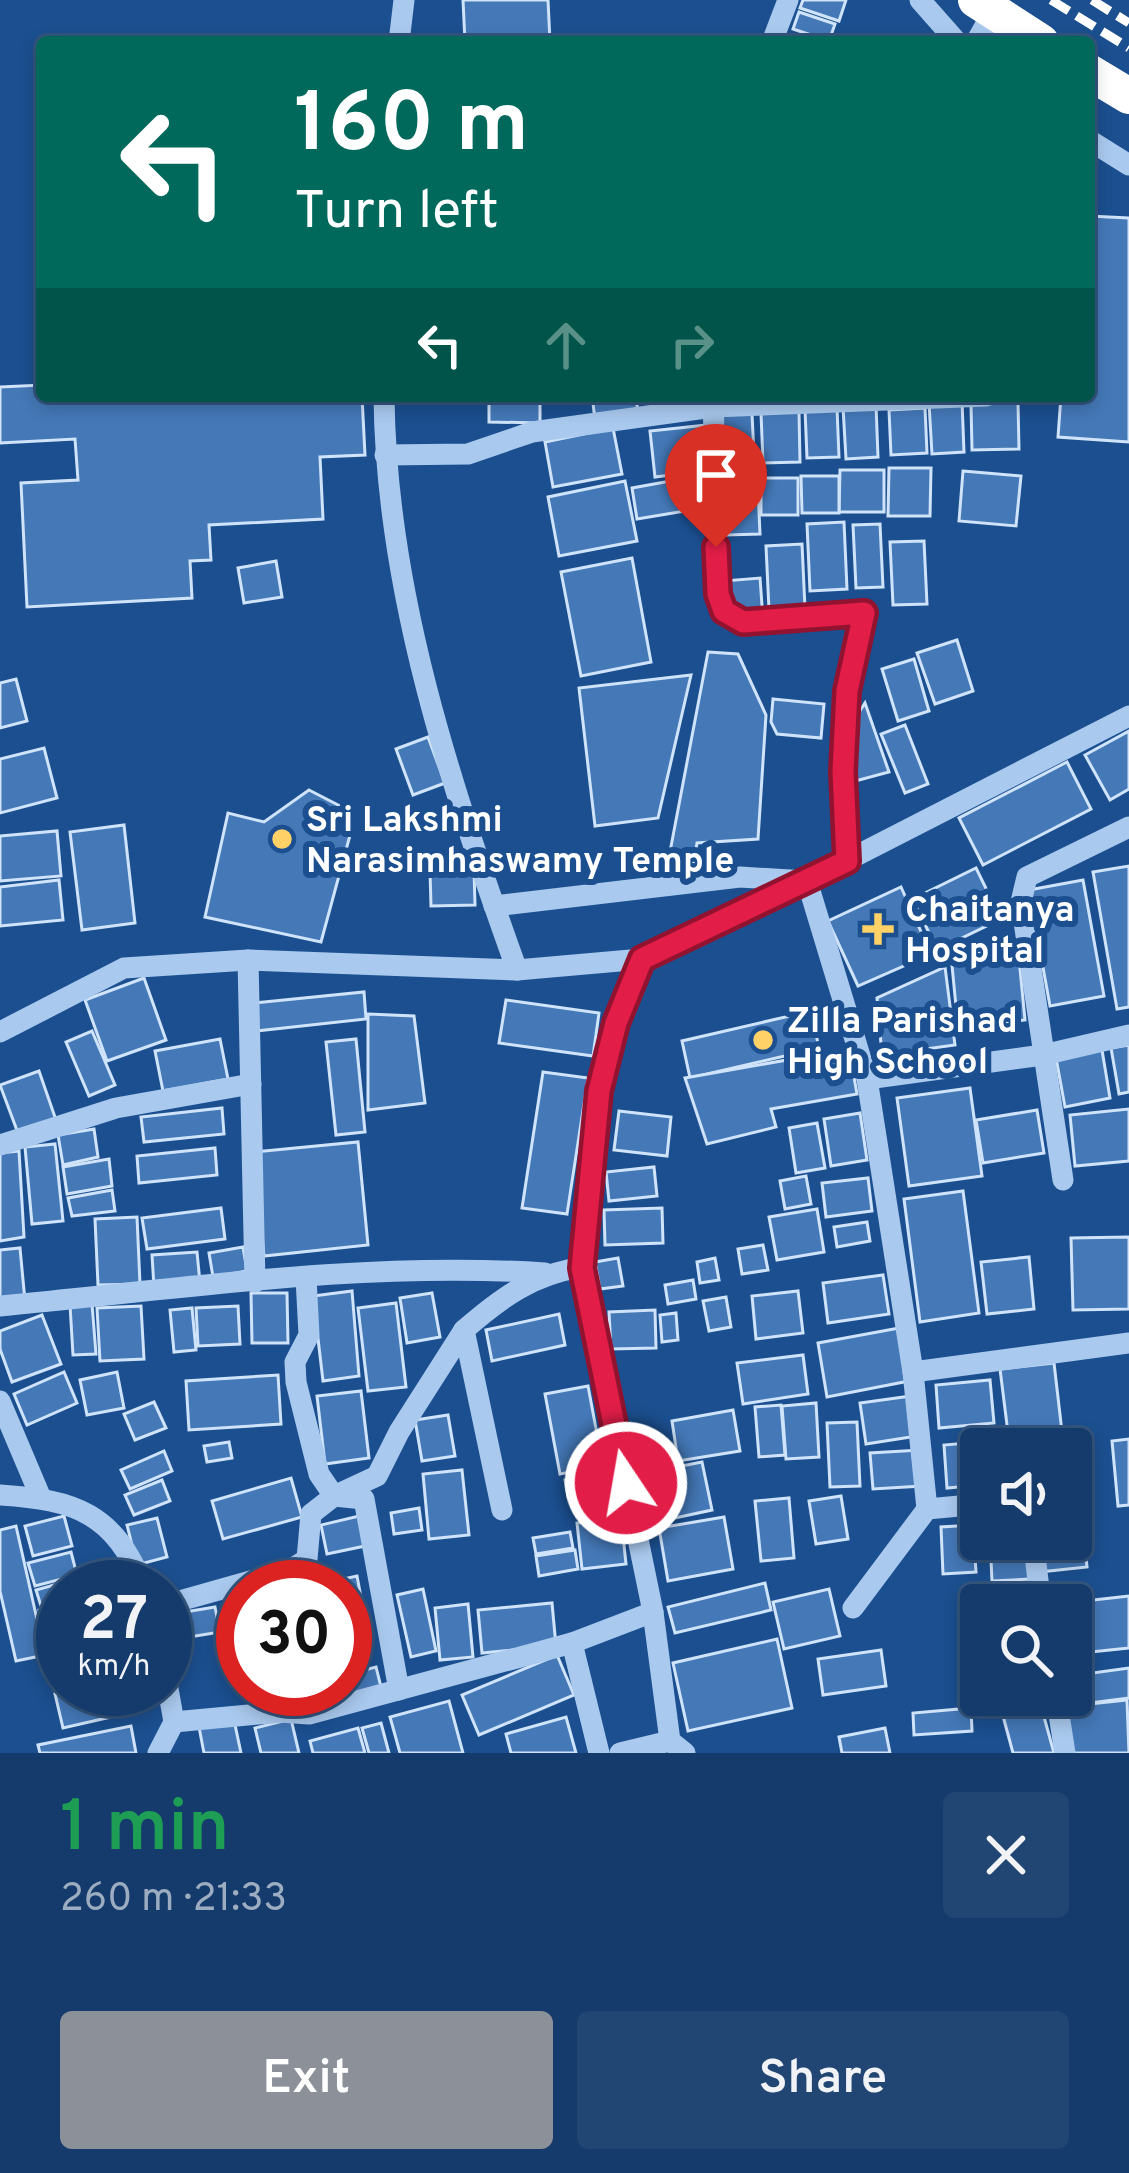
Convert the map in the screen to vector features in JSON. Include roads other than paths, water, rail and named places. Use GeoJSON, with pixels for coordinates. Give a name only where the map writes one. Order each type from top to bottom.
{"type":"FeatureCollection","features":[{"type":"Feature","properties":{"kind":"highway"},"geometry":{"type":"LineString","coordinates":[[982,18],[1026,36]]}},
{"type":"Feature","properties":{"kind":"highway"},"geometry":{"type":"LineString","coordinates":[[1095,76],[1129,96]]}},
{"type":"Feature","properties":{"kind":"street"},"geometry":{"type":"LineString","coordinates":[[400,36],[404,0]]}},
{"type":"Feature","properties":{"kind":"street"},"geometry":{"type":"LineString","coordinates":[[774,36],[788,0]]}},
{"type":"Feature","properties":{"kind":"street"},"geometry":{"type":"LineString","coordinates":[[920,0],[952,36]]}},
{"type":"Feature","properties":{"kind":"street"},"geometry":{"type":"LineString","coordinates":[[1095,144],[1129,165]]}},
{"type":"Feature","properties":{"kind":"street"},"geometry":{"type":"LineString","coordinates":[[384,402],[385,455],[417,651],[466,830],[517,970]]}},
{"type":"Feature","properties":{"kind":"street"},"geometry":{"type":"LineString","coordinates":[[385,455],[468,454],[532,433],[712,402],[718,594],[724,611],[743,622],[864,613],[847,691],[843,771],[847,861]]}},
{"type":"Feature","properties":{"kind":"street"},"geometry":{"type":"LineString","coordinates":[[0,1032],[124,968],[248,960],[517,970],[642,959],[847,861],[1129,716]]}},
{"type":"Feature","properties":{"kind":"street"},"geometry":{"type":"LineString","coordinates":[[1063,1180],[1021,902],[1027,877],[1129,827]]}},
{"type":"Feature","properties":{"kind":"street"},"geometry":{"type":"LineString","coordinates":[[494,906],[740,877],[807,880]]}},
{"type":"Feature","properties":{"kind":"street"},"geometry":{"type":"LineString","coordinates":[[807,880],[867,1079],[913,1372],[927,1509],[853,1608]]}},
{"type":"Feature","properties":{"kind":"street"},"geometry":{"type":"LineString","coordinates":[[620,1753],[677,1747],[582,1268],[599,1091],[616,1023],[642,959]]}},
{"type":"Feature","properties":{"kind":"street"},"geometry":{"type":"LineString","coordinates":[[248,960],[256,1282]]}},
{"type":"Feature","properties":{"kind":"street"},"geometry":{"type":"LineString","coordinates":[[867,1079],[1043,1055],[1129,1035]]}},
{"type":"Feature","properties":{"kind":"street"},"geometry":{"type":"LineString","coordinates":[[0,1145],[116,1108],[251,1084]]}},
{"type":"Feature","properties":{"kind":"street"},"geometry":{"type":"LineString","coordinates":[[0,1306],[306,1278],[472,1268],[545,1273],[582,1268]]}},
{"type":"Feature","properties":{"kind":"street"},"geometry":{"type":"LineString","coordinates":[[192,1597],[298,1566],[309,1555],[311,1514],[334,1496],[377,1476],[399,1432],[464,1330],[489,1308],[545,1273]]}},
{"type":"Feature","properties":{"kind":"street"},"geometry":{"type":"LineString","coordinates":[[306,1278],[309,1335],[295,1363],[296,1382],[319,1474],[334,1496]]}},
{"type":"Feature","properties":{"kind":"street"},"geometry":{"type":"LineString","coordinates":[[464,1330],[502,1510]]}},
{"type":"Feature","properties":{"kind":"street"},"geometry":{"type":"LineString","coordinates":[[913,1372],[1129,1343]]}},
{"type":"Feature","properties":{"kind":"street"},"geometry":{"type":"LineString","coordinates":[[0,1401],[41,1498]]}},
{"type":"Feature","properties":{"kind":"street"},"geometry":{"type":"LineString","coordinates":[[0,1496],[66,1503],[110,1529],[132,1560]]}},
{"type":"Feature","properties":{"kind":"street"},"geometry":{"type":"LineString","coordinates":[[334,1496],[364,1499],[399,1690]]}},
{"type":"Feature","properties":{"kind":"street"},"geometry":{"type":"LineString","coordinates":[[927,1509],[960,1506]]}},
{"type":"Feature","properties":{"kind":"street"},"geometry":{"type":"LineString","coordinates":[[174,1722],[280,1712],[309,1714],[572,1643],[653,1612]]}},
{"type":"Feature","properties":{"kind":"street"},"geometry":{"type":"LineString","coordinates":[[572,1643],[599,1753]]}},
{"type":"Feature","properties":{"kind":"street"},"geometry":{"type":"LineString","coordinates":[[158,1753],[173,1716]]}},
{"type":"Feature","properties":{"kind":"street"},"geometry":{"type":"LineString","coordinates":[[1059,1716],[1065,1753]]}},
{"type":"Feature","properties":{"kind":"railway"},"geometry":{"type":"LineString","coordinates":[[1051,0],[1129,48]]}},
{"type":"Feature","properties":{"kind":"railway"},"geometry":{"type":"LineString","coordinates":[[1092,0],[1129,23]]}},
{"type":"Feature","properties":{"kind":"place","name":"Sri Lakshmi Narasimhaswamy Temple"},"geometry":{"type":"Point","coordinates":[282,839]}},
{"type":"Feature","properties":{"kind":"place","name":"Chaitanya Hospital"},"geometry":{"type":"Point","coordinates":[878,929]}},
{"type":"Feature","properties":{"kind":"place","name":"Zilla Parishad High School"},"geometry":{"type":"Point","coordinates":[763,1040]}}]}
